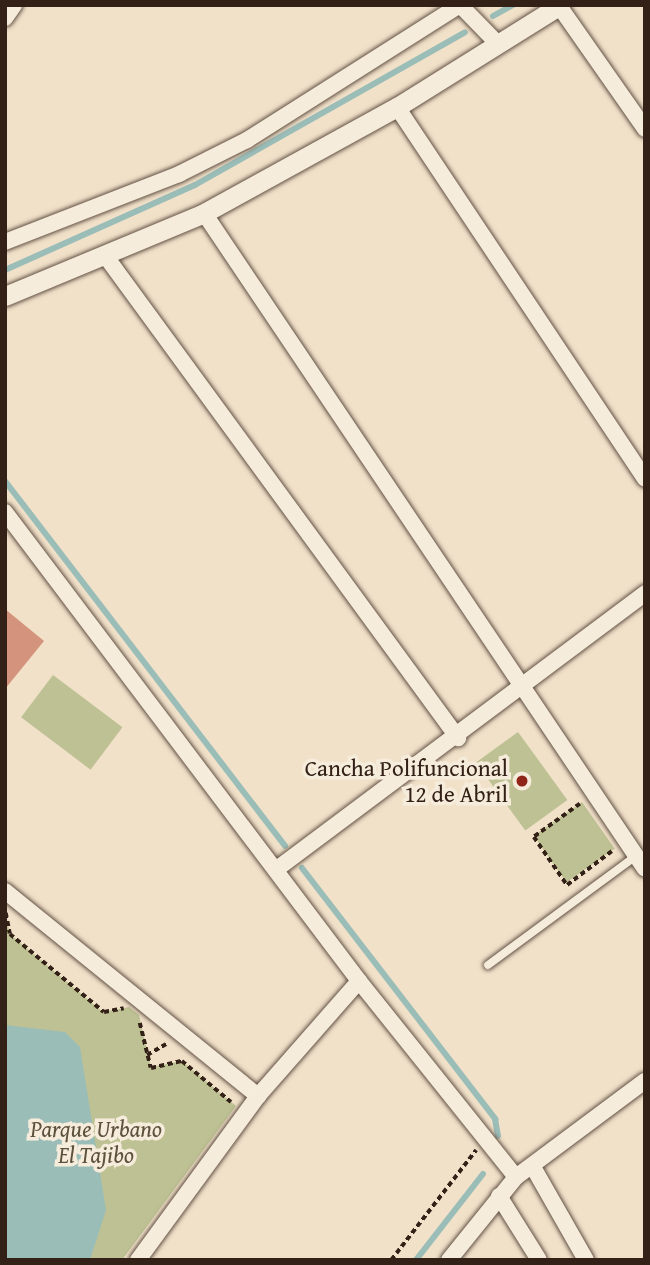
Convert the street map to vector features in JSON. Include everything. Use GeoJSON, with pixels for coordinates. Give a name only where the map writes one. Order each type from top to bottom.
{"type":"FeatureCollection","features":[{"type":"Feature","properties":{"kind":"street"},"geometry":{"type":"LineString","coordinates":[[5,18],[14,5]]}},
{"type":"Feature","properties":{"kind":"street"},"geometry":{"type":"LineString","coordinates":[[5,242],[179,174],[247,140],[460,5],[498,44]]}},
{"type":"Feature","properties":{"kind":"street"},"geometry":{"type":"LineString","coordinates":[[5,296],[107,258],[204,213],[397,107],[560,6],[645,129]]}},
{"type":"Feature","properties":{"kind":"street"},"geometry":{"type":"LineString","coordinates":[[397,107],[645,479]]}},
{"type":"Feature","properties":{"kind":"street"},"geometry":{"type":"LineString","coordinates":[[204,213],[640,862]]}},
{"type":"Feature","properties":{"kind":"street"},"geometry":{"type":"LineString","coordinates":[[107,258],[458,738]]}},
{"type":"Feature","properties":{"kind":"street"},"geometry":{"type":"LineString","coordinates":[[5,512],[278,868],[359,981],[516,1177]]}},
{"type":"Feature","properties":{"kind":"street"},"geometry":{"type":"LineString","coordinates":[[278,868],[458,738],[645,593]]}},
{"type":"Feature","properties":{"kind":"street"},"geometry":{"type":"LineString","coordinates":[[5,891],[258,1096]]}},
{"type":"Feature","properties":{"kind":"street"},"geometry":{"type":"LineString","coordinates":[[138,1260],[258,1096],[359,981]]}},
{"type":"Feature","properties":{"kind":"street"},"geometry":{"type":"LineString","coordinates":[[449,1260],[516,1177],[645,1082]]}},
{"type":"Feature","properties":{"kind":"street"},"geometry":{"type":"LineString","coordinates":[[533,1167],[586,1260]]}},
{"type":"Feature","properties":{"kind":"street"},"geometry":{"type":"LineString","coordinates":[[499,1196],[539,1260]]}},
{"type":"Feature","properties":{"kind":"lane"},"geometry":{"type":"LineString","coordinates":[[488,965],[640,862]]}},
{"type":"Feature","properties":{"kind":"path"},"geometry":{"type":"LineString","coordinates":[[589,811],[582,802],[534,837],[567,884],[615,849],[609,839]]}},
{"type":"Feature","properties":{"kind":"path"},"geometry":{"type":"LineString","coordinates":[[5,911],[10,934],[104,1012],[129,1007]]}},
{"type":"Feature","properties":{"kind":"path"},"geometry":{"type":"LineString","coordinates":[[139,1015],[150,1068],[182,1061],[236,1106]]}},
{"type":"Feature","properties":{"kind":"path"},"geometry":{"type":"LineString","coordinates":[[391,1260],[484,1140]]}},
{"type":"Feature","properties":{"kind":"green space"},"geometry":{"type":"Polygon","coordinates":[[[53,675],[122,727],[91,770],[21,717],[53,675]]]}},
{"type":"Feature","properties":{"kind":"green space","name":"Cancha Polifuncional 12 de Abril"},"geometry":{"type":"Polygon","coordinates":[[[518,732],[567,800],[525,831],[476,763],[518,732]]]}},
{"type":"Feature","properties":{"kind":"green space"},"geometry":{"type":"Polygon","coordinates":[[[582,802],[615,849],[566,883],[534,836],[582,802]]]}},
{"type":"Feature","properties":{"kind":"green space","name":"Parque Urbano El Tajibo"},"geometry":{"type":"Polygon","coordinates":[[[5,911],[10,934],[103,1012],[129,1007],[139,1015],[151,1067],[182,1061],[236,1106],[122,1260],[5,1260],[5,911]]]}},
{"type":"Feature","properties":{"kind":"water"},"geometry":{"type":"Polygon","coordinates":[[[5,1025],[65,1032],[80,1047],[106,1210],[90,1260],[5,1260],[5,1025]]]}},
{"type":"Feature","properties":{"kind":"building"},"geometry":{"type":"Polygon","coordinates":[[[5,609],[44,641],[5,689],[5,609]]]}},
{"type":"Feature","properties":{"kind":"waterway"},"geometry":{"type":"LineString","coordinates":[[493,16],[513,5]]}},
{"type":"Feature","properties":{"kind":"waterway"},"geometry":{"type":"LineString","coordinates":[[5,270],[195,185],[465,32]]}},
{"type":"Feature","properties":{"kind":"waterway"},"geometry":{"type":"LineString","coordinates":[[5,481],[285,846]]}},
{"type":"Feature","properties":{"kind":"waterway"},"geometry":{"type":"LineString","coordinates":[[302,868],[495,1119],[498,1136]]}},
{"type":"Feature","properties":{"kind":"waterway"},"geometry":{"type":"LineString","coordinates":[[416,1260],[483,1174]]}},
{"type":"Feature","properties":{"kind":"place","name":"Cancha Polifuncional 12 de Abril"},"geometry":{"type":"Point","coordinates":[522,781]}}]}
